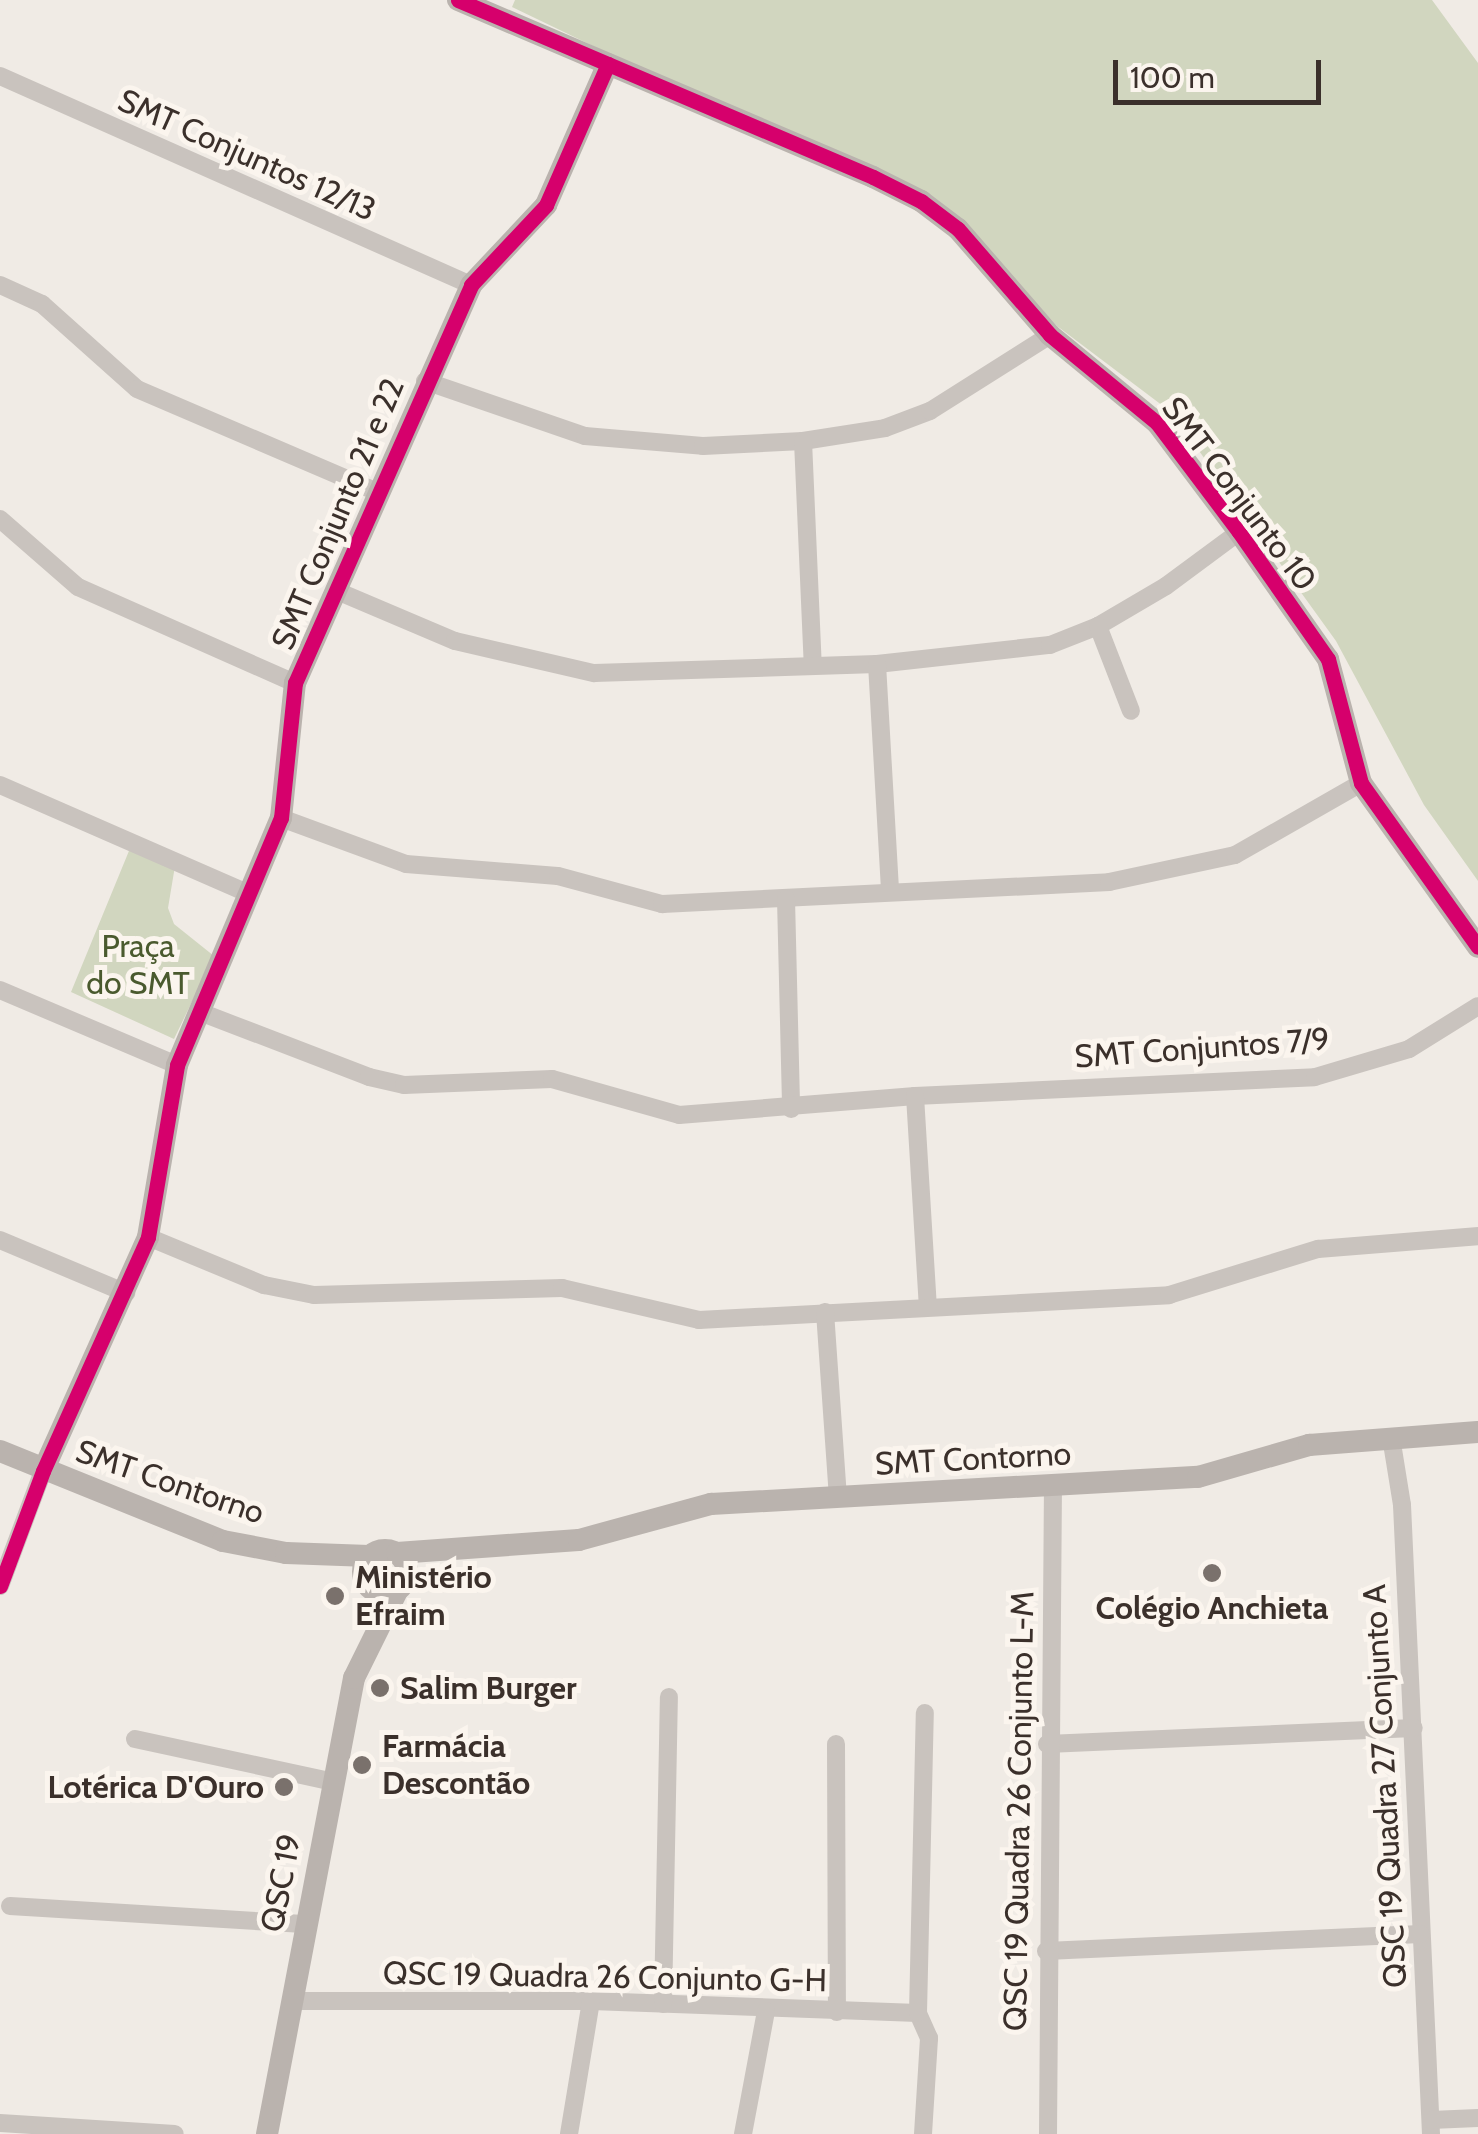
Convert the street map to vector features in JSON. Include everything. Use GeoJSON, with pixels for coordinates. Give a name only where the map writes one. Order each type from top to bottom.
{"type":"FeatureCollection","features":[{"type":"Feature","properties":{"kind":"street","name":"SMT Conjunto 10"},"geometry":{"type":"LineString","coordinates":[[458,0],[493,7],[608,64],[921,200],[958,229],[1050,334],[1157,423],[1238,532],[1328,659],[1361,784],[1478,947]]}},
{"type":"Feature","properties":{"kind":"street","name":"SMT Conjunto 21 e 22"},"geometry":{"type":"LineString","coordinates":[[43,1471],[148,1237],[176,1065],[280,818],[295,684],[337,591],[375,491],[471,286],[546,205],[608,64]]}},
{"type":"Feature","properties":{"kind":"street","name":"SMT Conjuntos 12/13"},"geometry":{"type":"LineString","coordinates":[[0,76],[471,286]]}},
{"type":"Feature","properties":{"kind":"street"},"geometry":{"type":"LineString","coordinates":[[0,285],[42,304],[137,390],[375,491]]}},
{"type":"Feature","properties":{"kind":"street"},"geometry":{"type":"LineString","coordinates":[[425,381],[585,436],[704,446],[803,442],[885,428],[930,411],[1050,334]]}},
{"type":"Feature","properties":{"kind":"street"},"geometry":{"type":"LineString","coordinates":[[803,442],[813,666]]}},
{"type":"Feature","properties":{"kind":"street"},"geometry":{"type":"LineString","coordinates":[[0,519],[78,588],[295,684]]}},
{"type":"Feature","properties":{"kind":"street"},"geometry":{"type":"LineString","coordinates":[[337,591],[454,641],[594,673],[877,664],[998,655],[1050,646],[1098,626],[1238,532]]}},
{"type":"Feature","properties":{"kind":"street"},"geometry":{"type":"LineString","coordinates":[[1098,626],[1131,711]]}},
{"type":"Feature","properties":{"kind":"street"},"geometry":{"type":"LineString","coordinates":[[877,664],[890,891]]}},
{"type":"Feature","properties":{"kind":"street"},"geometry":{"type":"LineString","coordinates":[[280,818],[433,869],[558,876],[662,904],[1109,882],[1179,870],[1234,855],[1361,784]]}},
{"type":"Feature","properties":{"kind":"street"},"geometry":{"type":"LineString","coordinates":[[0,785],[250,894]]}},
{"type":"Feature","properties":{"kind":"street"},"geometry":{"type":"LineString","coordinates":[[786,899],[792,1108]]}},
{"type":"Feature","properties":{"kind":"street"},"geometry":{"type":"LineString","coordinates":[[0,990],[176,1065]]}},
{"type":"Feature","properties":{"kind":"street","name":"SMT Conjuntos 7/9"},"geometry":{"type":"LineString","coordinates":[[200,1012],[369,1077],[404,1084],[552,1080],[679,1115],[914,1096],[1315,1076],[1408,1049],[1478,1006]]}},
{"type":"Feature","properties":{"kind":"street"},"geometry":{"type":"LineString","coordinates":[[914,1096],[928,1306]]}},
{"type":"Feature","properties":{"kind":"street"},"geometry":{"type":"LineString","coordinates":[[148,1237],[264,1285],[314,1295],[562,1288],[699,1320],[1169,1295],[1318,1249],[1478,1236]]}},
{"type":"Feature","properties":{"kind":"street"},"geometry":{"type":"LineString","coordinates":[[0,1240],[126,1293]]}},
{"type":"Feature","properties":{"kind":"street"},"geometry":{"type":"LineString","coordinates":[[824,1312],[838,1497]]}},
{"type":"Feature","properties":{"kind":"street","name":"SMT Contorno"},"geometry":{"type":"LineString","coordinates":[[401,1572],[471,1547],[579,1540],[711,1504],[1053,1489],[1198,1477],[1310,1445],[1478,1432]]}},
{"type":"Feature","properties":{"kind":"street","name":"QSC 19 Quadra 27 Conjunto A"},"geometry":{"type":"LineString","coordinates":[[1391,1437],[1402,1506],[1431,2127]]}},
{"type":"Feature","properties":{"kind":"street","name":"SMT Contorno"},"geometry":{"type":"LineString","coordinates":[[0,1451],[223,1541],[323,1555],[368,1572]]}},
{"type":"Feature","properties":{"kind":"street"},"geometry":{"type":"LineString","coordinates":[[0,1586],[43,1471]]}},
{"type":"Feature","properties":{"kind":"street","name":"QSC 19 Quadra 26 Conjunto L-M"},"geometry":{"type":"LineString","coordinates":[[1048,2134],[1047,1744],[1053,1489]]}},
{"type":"Feature","properties":{"kind":"street"},"geometry":{"type":"LineString","coordinates":[[368,1572],[401,1572]]}},
{"type":"Feature","properties":{"kind":"street"},"geometry":{"type":"LineString","coordinates":[[368,1572],[401,1572]]}},
{"type":"Feature","properties":{"kind":"street","name":"QSC 19"},"geometry":{"type":"LineString","coordinates":[[267,2134],[334,1782],[365,1646],[368,1572]]}},
{"type":"Feature","properties":{"kind":"street","name":"QSC 19"},"geometry":{"type":"LineString","coordinates":[[365,1646],[401,1572]]}},
{"type":"Feature","properties":{"kind":"street"},"geometry":{"type":"LineString","coordinates":[[663,2004],[669,1697]]}},
{"type":"Feature","properties":{"kind":"street"},"geometry":{"type":"LineString","coordinates":[[923,2134],[929,2038],[918,2013],[925,1712]]}},
{"type":"Feature","properties":{"kind":"street"},"geometry":{"type":"LineString","coordinates":[[1047,1744],[1414,1728]]}},
{"type":"Feature","properties":{"kind":"street"},"geometry":{"type":"LineString","coordinates":[[136,1739],[334,1782]]}},
{"type":"Feature","properties":{"kind":"street"},"geometry":{"type":"LineString","coordinates":[[836,1744],[837,2012]]}},
{"type":"Feature","properties":{"kind":"street"},"geometry":{"type":"LineString","coordinates":[[10,1906],[307,1924]]}},
{"type":"Feature","properties":{"kind":"street"},"geometry":{"type":"LineString","coordinates":[[1046,1951],[1422,1934]]}},
{"type":"Feature","properties":{"kind":"street","name":"QSC 19 Quadra 26 Conjunto G-H"},"geometry":{"type":"LineString","coordinates":[[291,2001],[591,2001],[766,2011],[918,2013]]}},
{"type":"Feature","properties":{"kind":"street"},"geometry":{"type":"LineString","coordinates":[[569,2134],[591,2001]]}},
{"type":"Feature","properties":{"kind":"street"},"geometry":{"type":"LineString","coordinates":[[743,2134],[766,2011]]}},
{"type":"Feature","properties":{"kind":"street"},"geometry":{"type":"LineString","coordinates":[[1431,2127],[1478,2118]]}},
{"type":"Feature","properties":{"kind":"street"},"geometry":{"type":"LineString","coordinates":[[0,2123],[175,2134]]}},
{"type":"Feature","properties":{"kind":"green space"},"geometry":{"type":"Polygon","coordinates":[[[515,0],[1432,0],[1478,63],[1478,881],[1424,805],[1336,641],[1171,412],[1057,326],[965,225],[512,7],[515,0]]]}},
{"type":"Feature","properties":{"kind":"green space","name":"Praça do SMT"},"geometry":{"type":"Polygon","coordinates":[[[131,846],[175,866],[168,908],[174,924],[214,956],[174,1039],[71,992],[131,846]]]}},
{"type":"Feature","properties":{"kind":"cycle path"},"geometry":{"type":"LineString","coordinates":[[458,0],[873,177],[921,201],[958,229],[1050,335],[1157,423],[1239,532],[1328,659],[1361,783],[1478,947]]}},
{"type":"Feature","properties":{"kind":"cycle path"},"geometry":{"type":"LineString","coordinates":[[0,1586],[43,1471],[148,1237],[177,1065],[281,818],[295,683],[471,285],[546,205],[608,64]]}},
{"type":"Feature","properties":{"kind":"place","name":"Colégio Anchieta"},"geometry":{"type":"Point","coordinates":[1212,1573]}},
{"type":"Feature","properties":{"kind":"place","name":"Ministério Efraim"},"geometry":{"type":"Point","coordinates":[335,1596]}},
{"type":"Feature","properties":{"kind":"place","name":"Salim Burger"},"geometry":{"type":"Point","coordinates":[380,1688]}},
{"type":"Feature","properties":{"kind":"place","name":"Farmácia Descontão"},"geometry":{"type":"Point","coordinates":[362,1765]}},
{"type":"Feature","properties":{"kind":"place","name":"Lotérica D'Ouro"},"geometry":{"type":"Point","coordinates":[284,1787]}}]}
